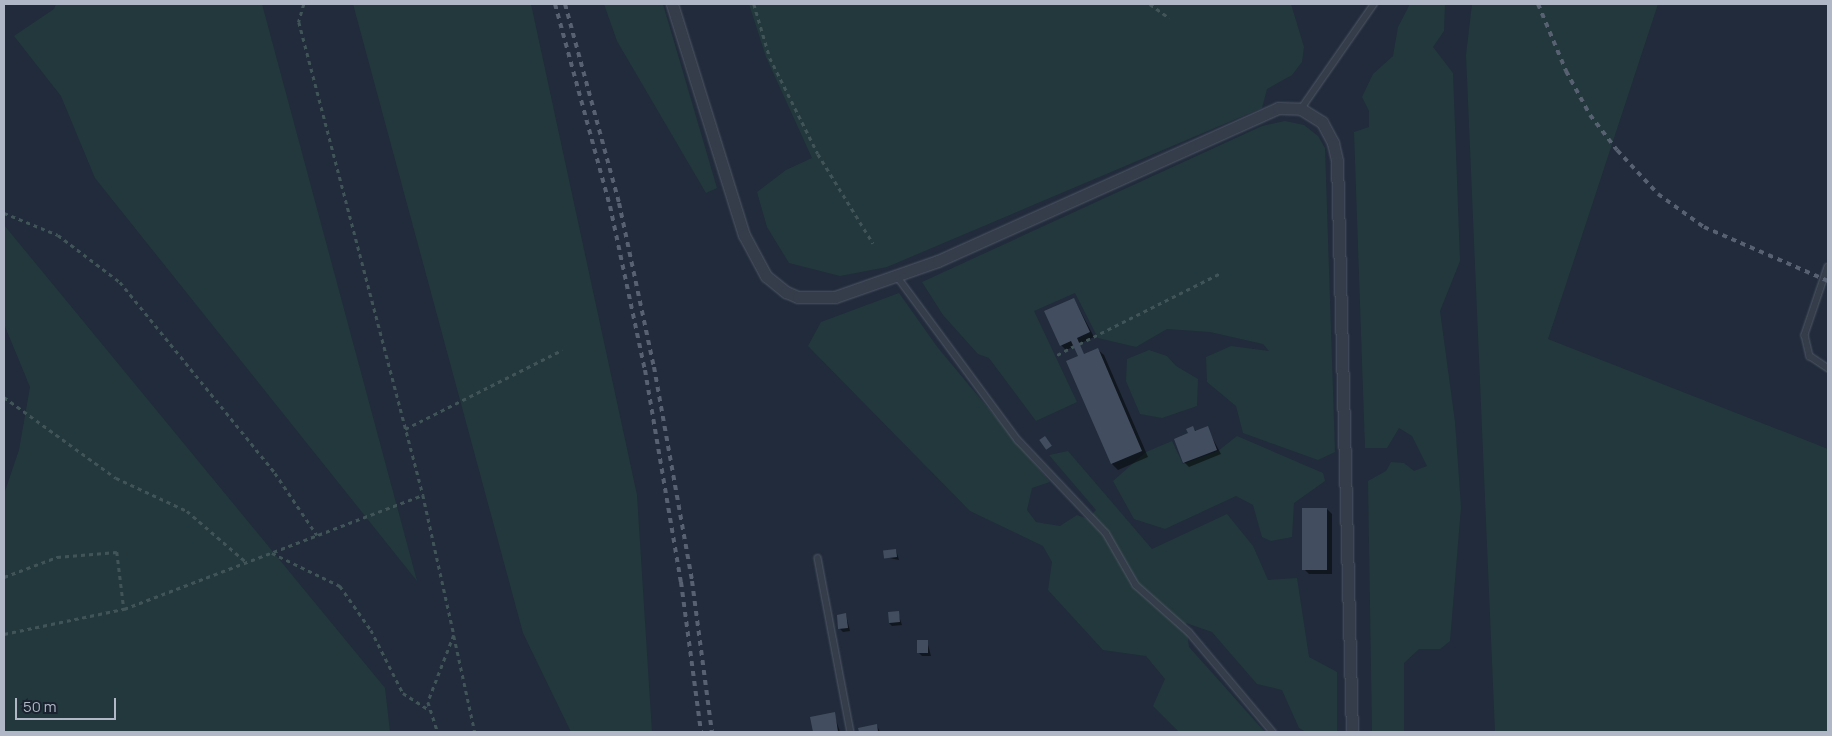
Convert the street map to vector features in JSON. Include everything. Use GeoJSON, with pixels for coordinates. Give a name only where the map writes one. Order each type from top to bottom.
{"type":"FeatureCollection","features":[{"type":"Feature","properties":{"kind":"street"},"geometry":{"type":"LineString","coordinates":[[672,4],[734,207],[752,252],[766,276],[786,292],[821,299],[852,292],[961,251],[1278,108],[1300,109],[1322,122],[1328,130],[1337,161],[1352,732]]}},
{"type":"Feature","properties":{"kind":"lane"},"geometry":{"type":"LineString","coordinates":[[1300,109],[1374,4]]}},
{"type":"Feature","properties":{"kind":"lane"},"geometry":{"type":"LineString","coordinates":[[1828,267],[1805,335],[1810,356],[1828,368]]}},
{"type":"Feature","properties":{"kind":"lane"},"geometry":{"type":"LineString","coordinates":[[897,276],[1018,440],[1106,533],[1136,585],[1189,632],[1273,732]]}},
{"type":"Feature","properties":{"kind":"lane"},"geometry":{"type":"LineString","coordinates":[[818,558],[851,732]]}},
{"type":"Feature","properties":{"kind":"path"},"geometry":{"type":"LineString","coordinates":[[304,4],[299,22],[423,495],[475,732]]}},
{"type":"Feature","properties":{"kind":"path"},"geometry":{"type":"LineString","coordinates":[[754,4],[770,58],[818,154],[873,243]]}},
{"type":"Feature","properties":{"kind":"path"},"geometry":{"type":"LineString","coordinates":[[1150,4],[1169,18]]}},
{"type":"Feature","properties":{"kind":"path"},"geometry":{"type":"LineString","coordinates":[[4,213],[58,235],[120,282],[275,473],[317,535]]}},
{"type":"Feature","properties":{"kind":"path"},"geometry":{"type":"LineString","coordinates":[[1079,344],[1218,274]]}},
{"type":"Feature","properties":{"kind":"path"},"geometry":{"type":"LineString","coordinates":[[1057,355],[1074,346]]}},
{"type":"Feature","properties":{"kind":"path"},"geometry":{"type":"LineString","coordinates":[[405,429],[562,350]]}},
{"type":"Feature","properties":{"kind":"path"},"geometry":{"type":"LineString","coordinates":[[4,398],[116,478],[187,511],[246,562]]}},
{"type":"Feature","properties":{"kind":"path"},"geometry":{"type":"LineString","coordinates":[[4,634],[124,609],[423,495]]}},
{"type":"Feature","properties":{"kind":"path"},"geometry":{"type":"LineString","coordinates":[[4,577],[57,556],[118,552],[124,609]]}},
{"type":"Feature","properties":{"kind":"path"},"geometry":{"type":"LineString","coordinates":[[271,552],[340,586],[371,630],[403,693],[431,711]]}},
{"type":"Feature","properties":{"kind":"path"},"geometry":{"type":"LineString","coordinates":[[438,732],[428,702],[454,635]]}},
{"type":"Feature","properties":{"kind":"green space"},"geometry":{"type":"Polygon","coordinates":[[[56,4],[262,4],[417,581],[95,178],[61,96],[14,36],[54,9],[56,4]]]}},
{"type":"Feature","properties":{"kind":"green space"},"geometry":{"type":"Polygon","coordinates":[[[353,4],[531,4],[637,495],[652,732],[571,732],[523,633],[353,4]]]}},
{"type":"Feature","properties":{"kind":"green space"},"geometry":{"type":"Polygon","coordinates":[[[604,4],[663,4],[717,188],[706,193],[617,41],[604,4]]]}},
{"type":"Feature","properties":{"kind":"green space"},"geometry":{"type":"Polygon","coordinates":[[[749,4],[1291,4],[1304,47],[1302,62],[1292,75],[1267,89],[1262,108],[887,267],[840,276],[789,263],[767,227],[757,192],[786,170],[812,158],[766,57],[749,4]]]}},
{"type":"Feature","properties":{"kind":"green space"},"geometry":{"type":"Polygon","coordinates":[[[1410,4],[1445,4],[1444,31],[1433,47],[1453,73],[1460,261],[1440,311],[1455,422],[1461,507],[1450,641],[1440,649],[1419,649],[1404,663],[1404,732],[1372,732],[1368,481],[1386,471],[1391,462],[1404,463],[1414,471],[1427,466],[1412,436],[1399,428],[1387,448],[1365,448],[1354,132],[1369,127],[1369,111],[1362,97],[1373,74],[1393,56],[1398,27],[1410,4]]]}},
{"type":"Feature","properties":{"kind":"green space"},"geometry":{"type":"Polygon","coordinates":[[[1472,4],[1658,4],[1548,339],[1828,449],[1828,732],[1495,732],[1466,55],[1472,4]]]}},
{"type":"Feature","properties":{"kind":"green space"},"geometry":{"type":"Polygon","coordinates":[[[1285,121],[1304,125],[1318,136],[1325,148],[1335,452],[1318,460],[1243,433],[1236,406],[1207,382],[1206,357],[1231,346],[1269,351],[1263,344],[1210,332],[1167,329],[1136,347],[1098,338],[1075,293],[1034,311],[1077,402],[1036,421],[989,358],[978,354],[943,315],[922,282],[1262,126],[1285,121]]]}},
{"type":"Feature","properties":{"kind":"green space"},"geometry":{"type":"Polygon","coordinates":[[[4,225],[385,688],[390,732],[4,732],[4,494],[19,450],[30,387],[4,324],[4,225]]]}},
{"type":"Feature","properties":{"kind":"green space"},"geometry":{"type":"Polygon","coordinates":[[[899,293],[938,348],[1050,482],[1032,488],[1027,510],[1036,522],[1060,526],[1077,515],[1088,519],[1096,510],[1049,455],[1068,451],[1152,549],[1227,514],[1253,546],[1268,580],[1297,578],[1309,657],[1337,672],[1337,732],[1306,732],[1299,728],[1282,690],[1257,684],[1212,632],[1186,623],[1189,647],[1265,732],[1179,732],[1153,706],[1165,679],[1146,656],[1103,650],[1048,590],[1052,562],[1043,546],[970,511],[808,346],[821,322],[899,293]]]}},
{"type":"Feature","properties":{"kind":"green space"},"geometry":{"type":"Polygon","coordinates":[[[1149,350],[1167,356],[1176,366],[1198,379],[1197,406],[1162,418],[1140,414],[1126,381],[1127,359],[1149,350]]]}},
{"type":"Feature","properties":{"kind":"green space"},"geometry":{"type":"Polygon","coordinates":[[[1237,436],[1323,473],[1325,481],[1294,503],[1292,537],[1271,541],[1262,537],[1253,505],[1236,496],[1165,529],[1134,519],[1113,481],[1146,452],[1172,441],[1183,464],[1218,451],[1237,436]]]}},
{"type":"Feature","properties":{"kind":"building"},"geometry":{"type":"Polygon","coordinates":[[[1074,298],[1090,332],[1077,338],[1084,354],[1098,348],[1142,451],[1111,464],[1066,361],[1078,356],[1071,341],[1060,346],[1044,311],[1074,298]]]}},
{"type":"Feature","properties":{"kind":"building"},"geometry":{"type":"Polygon","coordinates":[[[1193,426],[1195,431],[1208,426],[1217,450],[1183,463],[1174,439],[1188,433],[1186,429],[1193,426]]]}},
{"type":"Feature","properties":{"kind":"building"},"geometry":{"type":"Polygon","coordinates":[[[1045,436],[1052,446],[1046,450],[1039,440],[1045,436]]]}},
{"type":"Feature","properties":{"kind":"building"},"geometry":{"type":"Polygon","coordinates":[[[1302,508],[1327,508],[1327,570],[1302,570],[1302,508]]]}},
{"type":"Feature","properties":{"kind":"building"},"geometry":{"type":"Polygon","coordinates":[[[896,549],[897,557],[884,559],[883,551],[896,549]]]}},
{"type":"Feature","properties":{"kind":"building"},"geometry":{"type":"Polygon","coordinates":[[[899,611],[900,622],[889,623],[888,612],[899,611]]]}},
{"type":"Feature","properties":{"kind":"building"},"geometry":{"type":"Polygon","coordinates":[[[846,613],[848,628],[838,629],[837,615],[846,613]]]}},
{"type":"Feature","properties":{"kind":"building"},"geometry":{"type":"Polygon","coordinates":[[[917,640],[928,640],[928,653],[917,653],[917,640]]]}},
{"type":"Feature","properties":{"kind":"building"},"geometry":{"type":"Polygon","coordinates":[[[835,712],[838,732],[813,732],[810,717],[835,712]]]}},
{"type":"Feature","properties":{"kind":"building"},"geometry":{"type":"Polygon","coordinates":[[[877,724],[878,732],[859,732],[858,728],[877,724]]]}},
{"type":"Feature","properties":{"kind":"railway"},"geometry":{"type":"LineString","coordinates":[[555,4],[610,206],[645,370],[681,582],[701,732]]}},
{"type":"Feature","properties":{"kind":"railway"},"geometry":{"type":"LineString","coordinates":[[565,4],[619,203],[654,367],[692,581],[712,732]]}},
{"type":"Feature","properties":{"kind":"railway"},"geometry":{"type":"LineString","coordinates":[[1538,4],[1566,71],[1590,115],[1617,150],[1658,194],[1704,227],[1828,281]]}}]}
